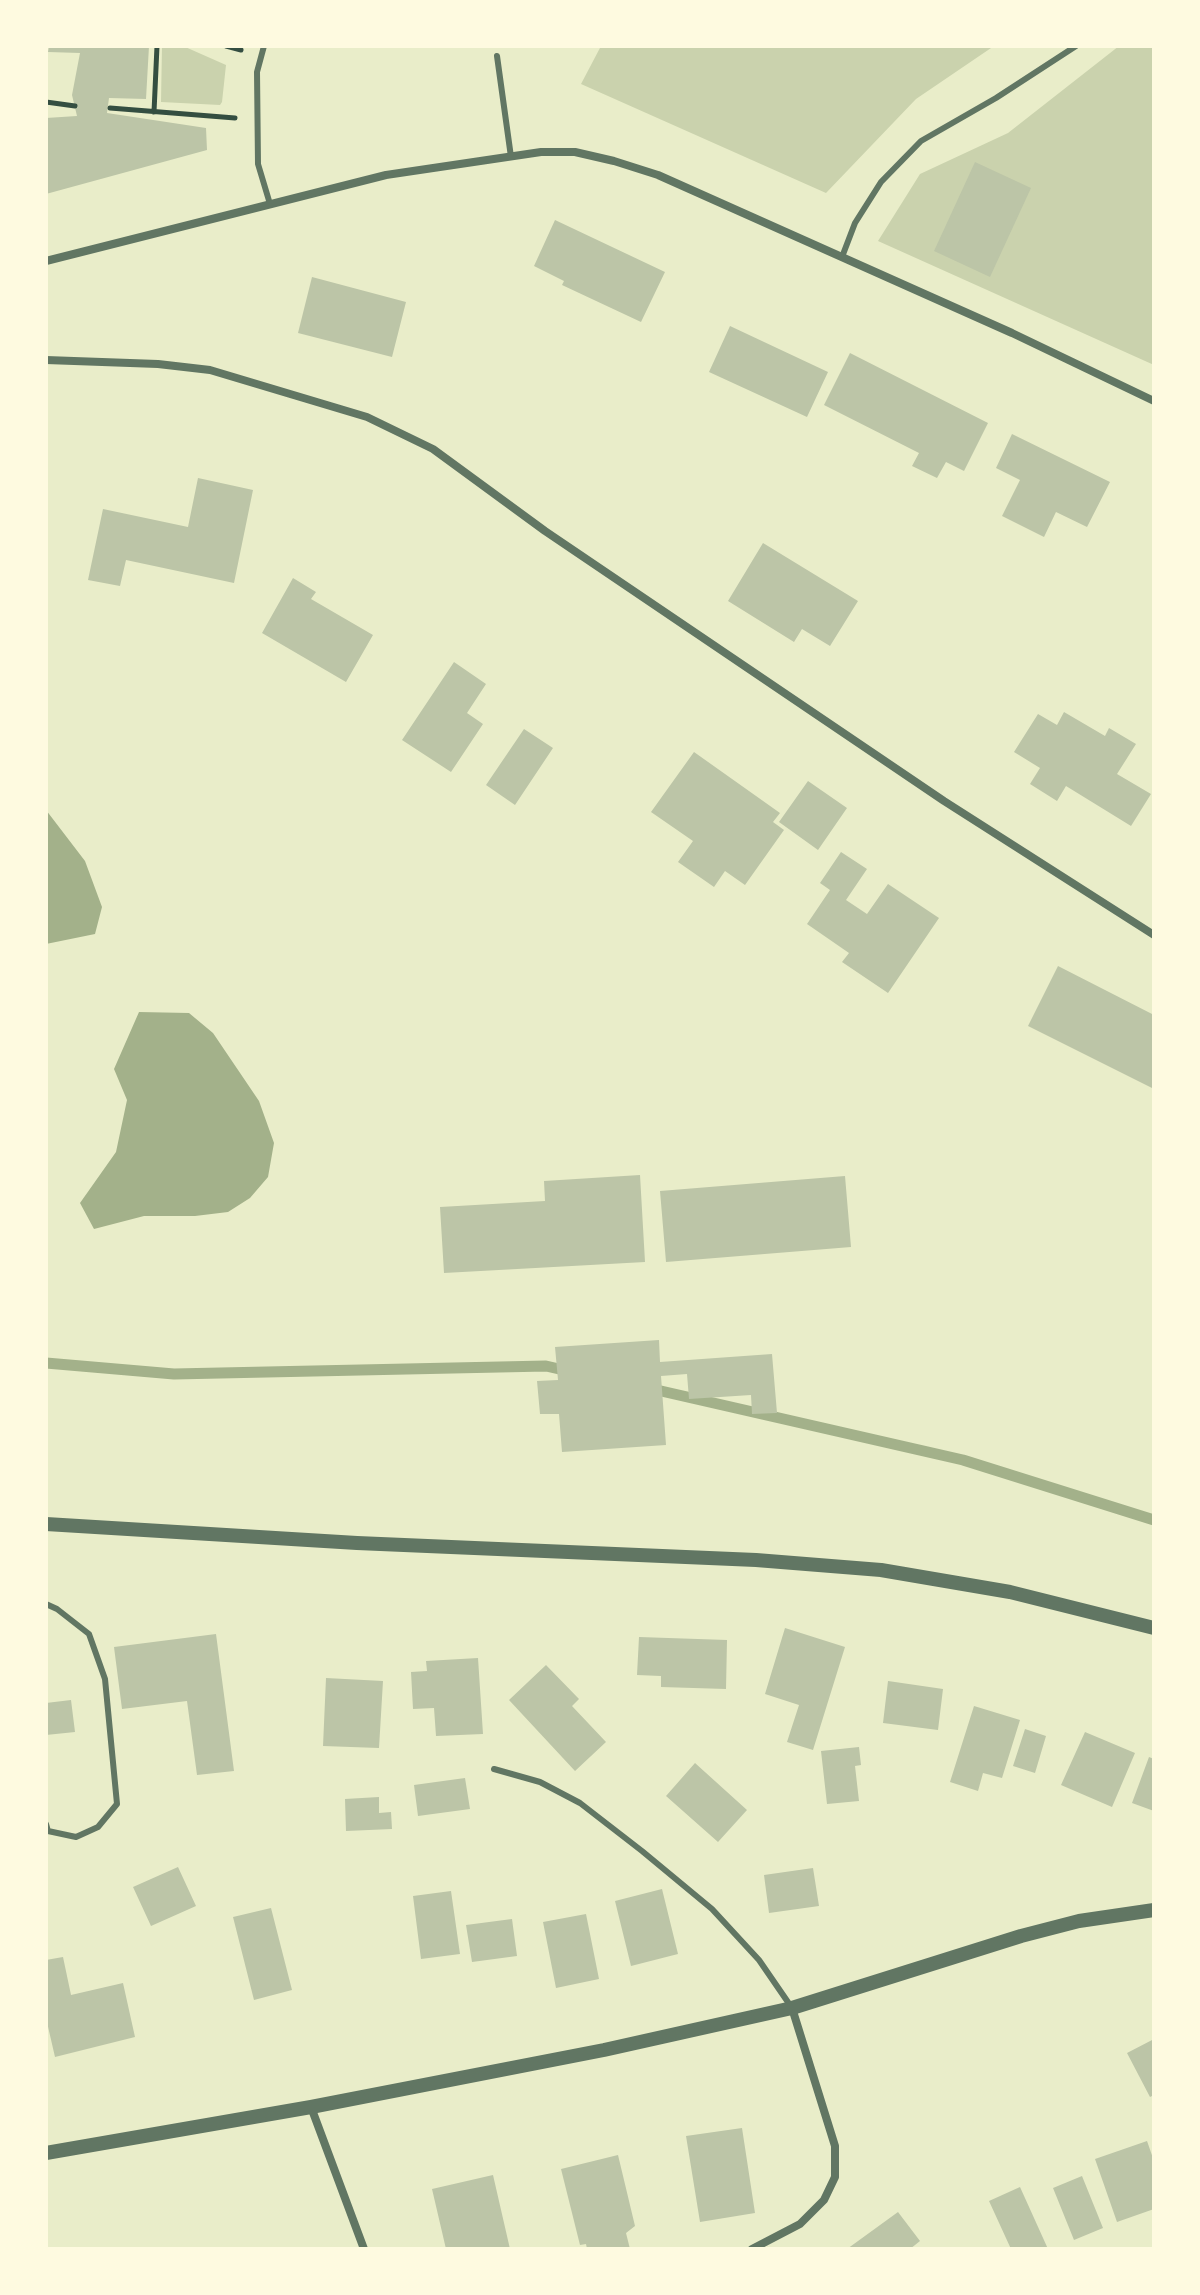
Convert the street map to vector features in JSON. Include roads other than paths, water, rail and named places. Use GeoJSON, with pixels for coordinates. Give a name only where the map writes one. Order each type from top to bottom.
{"type":"FeatureCollection","features":[{"type":"Feature","properties":{"kind":"street"},"geometry":{"type":"LineString","coordinates":[[46,261],[386,175],[541,152],[575,152],[658,175],[1154,401]]}},
{"type":"Feature","properties":{"kind":"street"},"geometry":{"type":"LineString","coordinates":[[46,360],[158,364],[210,370],[367,417],[423,444],[545,531],[931,793],[1154,935]]}},
{"type":"Feature","properties":{"kind":"street"},"geometry":{"type":"LineString","coordinates":[[46,1524],[357,1543],[756,1560],[881,1570],[1010,1592],[1154,1628]]}},
{"type":"Feature","properties":{"kind":"street"},"geometry":{"type":"LineString","coordinates":[[46,2153],[311,2107],[604,2050],[792,2008],[1021,1936],[1079,1921],[1154,1910]]}},
{"type":"Feature","properties":{"kind":"street"},"geometry":{"type":"LineString","coordinates":[[752,2249],[800,2224],[824,2200],[835,2177],[835,2146],[792,2008]]}},
{"type":"Feature","properties":{"kind":"street"},"geometry":{"type":"LineString","coordinates":[[311,2107],[364,2249]]}},
{"type":"Feature","properties":{"kind":"lane"},"geometry":{"type":"LineString","coordinates":[[264,46],[257,72],[258,164],[270,204]]}},
{"type":"Feature","properties":{"kind":"lane"},"geometry":{"type":"LineString","coordinates":[[842,257],[855,223],[881,182],[921,141],[996,98],[1076,46]]}},
{"type":"Feature","properties":{"kind":"lane"},"geometry":{"type":"LineString","coordinates":[[497,56],[511,157]]}},
{"type":"Feature","properties":{"kind":"lane"},"geometry":{"type":"LineString","coordinates":[[46,1604],[89,1634],[105,1679],[117,1804],[98,1827],[76,1837],[48,1831],[46,1824]]}},
{"type":"Feature","properties":{"kind":"lane"},"geometry":{"type":"LineString","coordinates":[[494,1769],[540,1782],[580,1803],[642,1851],[712,1909],[759,1960],[792,2008]]}},
{"type":"Feature","properties":{"kind":"waterway"},"geometry":{"type":"LineString","coordinates":[[46,1363],[174,1374],[546,1366],[568,1371]]}},
{"type":"Feature","properties":{"kind":"waterway"},"geometry":{"type":"LineString","coordinates":[[648,1388],[963,1460],[1154,1520]]}}]}
